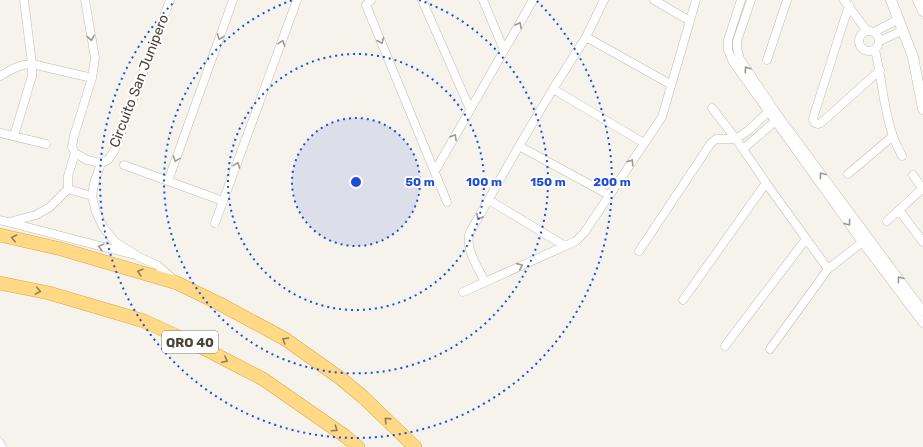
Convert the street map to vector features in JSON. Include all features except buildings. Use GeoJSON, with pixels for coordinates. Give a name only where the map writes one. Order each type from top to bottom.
{"type":"FeatureCollection","features":[{"type":"Feature","properties":{"kind":"highway"},"geometry":{"type":"LineString","coordinates":[[0,235],[61,249],[177,283],[226,308],[291,344],[340,378],[363,397],[415,447]]}},
{"type":"Feature","properties":{"kind":"highway","name":"QRO 40"},"geometry":{"type":"LineString","coordinates":[[0,283],[49,293],[144,321],[203,348],[263,379],[345,436],[358,447]]}},
{"type":"Feature","properties":{"kind":"street"},"geometry":{"type":"LineString","coordinates":[[14,136],[32,76],[32,64],[24,0]]}},
{"type":"Feature","properties":{"kind":"street"},"geometry":{"type":"LineString","coordinates":[[85,0],[95,58],[92,78],[72,147],[75,153],[87,160],[101,163]]}},
{"type":"Feature","properties":{"kind":"street","name":"Circuito San Junipero"},"geometry":{"type":"LineString","coordinates":[[170,0],[114,151],[108,160],[101,163],[94,184],[92,196],[96,212],[103,227],[115,242],[139,257],[157,265],[177,283]]}},
{"type":"Feature","properties":{"kind":"street"},"geometry":{"type":"LineString","coordinates":[[168,181],[233,0]]}},
{"type":"Feature","properties":{"kind":"street"},"geometry":{"type":"LineString","coordinates":[[215,223],[297,0]]}},
{"type":"Feature","properties":{"kind":"street"},"geometry":{"type":"LineString","coordinates":[[371,0],[366,5],[447,202]]}},
{"type":"Feature","properties":{"kind":"street"},"geometry":{"type":"LineString","coordinates":[[422,0],[470,109]]}},
{"type":"Feature","properties":{"kind":"street"},"geometry":{"type":"LineString","coordinates":[[483,0],[504,50]]}},
{"type":"Feature","properties":{"kind":"street"},"geometry":{"type":"LineString","coordinates":[[435,171],[533,0]]}},
{"type":"Feature","properties":{"kind":"street"},"geometry":{"type":"LineString","coordinates":[[485,282],[469,247],[468,239],[519,146],[586,37],[604,0]]}},
{"type":"Feature","properties":{"kind":"street"},"geometry":{"type":"LineString","coordinates":[[654,0],[690,21]]}},
{"type":"Feature","properties":{"kind":"street"},"geometry":{"type":"LineString","coordinates":[[463,292],[576,241],[584,233],[662,117],[670,84],[696,0]]}},
{"type":"Feature","properties":{"kind":"street"},"geometry":{"type":"LineString","coordinates":[[741,0],[728,40],[728,50],[733,62],[865,240],[920,320]]}},
{"type":"Feature","properties":{"kind":"street"},"geometry":{"type":"LineString","coordinates":[[751,0],[737,41],[737,48],[740,59],[770,110]]}},
{"type":"Feature","properties":{"kind":"street"},"geometry":{"type":"LineString","coordinates":[[767,60],[787,0]]}},
{"type":"Feature","properties":{"kind":"street"},"geometry":{"type":"LineString","coordinates":[[891,0],[913,57],[923,109]]}},
{"type":"Feature","properties":{"kind":"street"},"geometry":{"type":"LineString","coordinates":[[918,0],[923,11]]}},
{"type":"Feature","properties":{"kind":"street"},"geometry":{"type":"LineString","coordinates":[[846,3],[871,31],[879,37],[880,41]]}},
{"type":"Feature","properties":{"kind":"street"},"geometry":{"type":"LineString","coordinates":[[846,3],[814,115],[813,119],[815,123],[821,123],[880,70]]}},
{"type":"Feature","properties":{"kind":"street"},"geometry":{"type":"LineString","coordinates":[[875,50],[864,50],[860,44],[861,34],[899,19]]}},
{"type":"Feature","properties":{"kind":"street"},"geometry":{"type":"LineString","coordinates":[[902,156],[893,136],[884,104],[880,70],[875,50],[880,41],[903,30]]}},
{"type":"Feature","properties":{"kind":"street"},"geometry":{"type":"LineString","coordinates":[[586,37],[670,84]]}},
{"type":"Feature","properties":{"kind":"street"},"geometry":{"type":"LineString","coordinates":[[0,76],[22,64],[32,64],[92,78]]}},
{"type":"Feature","properties":{"kind":"street"},"geometry":{"type":"LineString","coordinates":[[553,89],[644,142]]}},
{"type":"Feature","properties":{"kind":"street"},"geometry":{"type":"LineString","coordinates":[[712,108],[744,149],[766,183],[828,269]]}},
{"type":"Feature","properties":{"kind":"street"},"geometry":{"type":"LineString","coordinates":[[639,251],[711,143],[716,139],[736,139],[770,110]]}},
{"type":"Feature","properties":{"kind":"street"},"geometry":{"type":"LineString","coordinates":[[744,149],[777,120]]}},
{"type":"Feature","properties":{"kind":"street"},"geometry":{"type":"LineString","coordinates":[[0,133],[46,144]]}},
{"type":"Feature","properties":{"kind":"street"},"geometry":{"type":"LineString","coordinates":[[848,174],[893,136]]}},
{"type":"Feature","properties":{"kind":"street"},"geometry":{"type":"LineString","coordinates":[[519,146],[609,195]]}},
{"type":"Feature","properties":{"kind":"street"},"geometry":{"type":"LineString","coordinates":[[9,222],[36,215],[50,207],[68,189],[68,176],[75,153]]}},
{"type":"Feature","properties":{"kind":"street"},"geometry":{"type":"LineString","coordinates":[[124,165],[223,201]]}},
{"type":"Feature","properties":{"kind":"street"},"geometry":{"type":"LineString","coordinates":[[887,221],[923,189],[913,175]]}},
{"type":"Feature","properties":{"kind":"street"},"geometry":{"type":"LineString","coordinates":[[683,300],[766,183]]}},
{"type":"Feature","properties":{"kind":"street"},"geometry":{"type":"LineString","coordinates":[[68,189],[92,196]]}},
{"type":"Feature","properties":{"kind":"street"},"geometry":{"type":"LineString","coordinates":[[489,200],[565,246]]}},
{"type":"Feature","properties":{"kind":"street"},"geometry":{"type":"LineString","coordinates":[[899,210],[923,242]]}},
{"type":"Feature","properties":{"kind":"street"},"geometry":{"type":"LineString","coordinates":[[0,220],[139,257]]}},
{"type":"Feature","properties":{"kind":"street"},"geometry":{"type":"LineString","coordinates":[[725,346],[806,238]]}},
{"type":"Feature","properties":{"kind":"street"},"geometry":{"type":"LineString","coordinates":[[770,349],[828,269],[865,240]]}},
{"type":"Feature","properties":{"kind":"street"},"geometry":{"type":"LineString","coordinates":[[865,240],[923,311]]}},
{"type":"Feature","properties":{"kind":"street"},"geometry":{"type":"LineString","coordinates":[[0,443],[2,447]]}}]}
